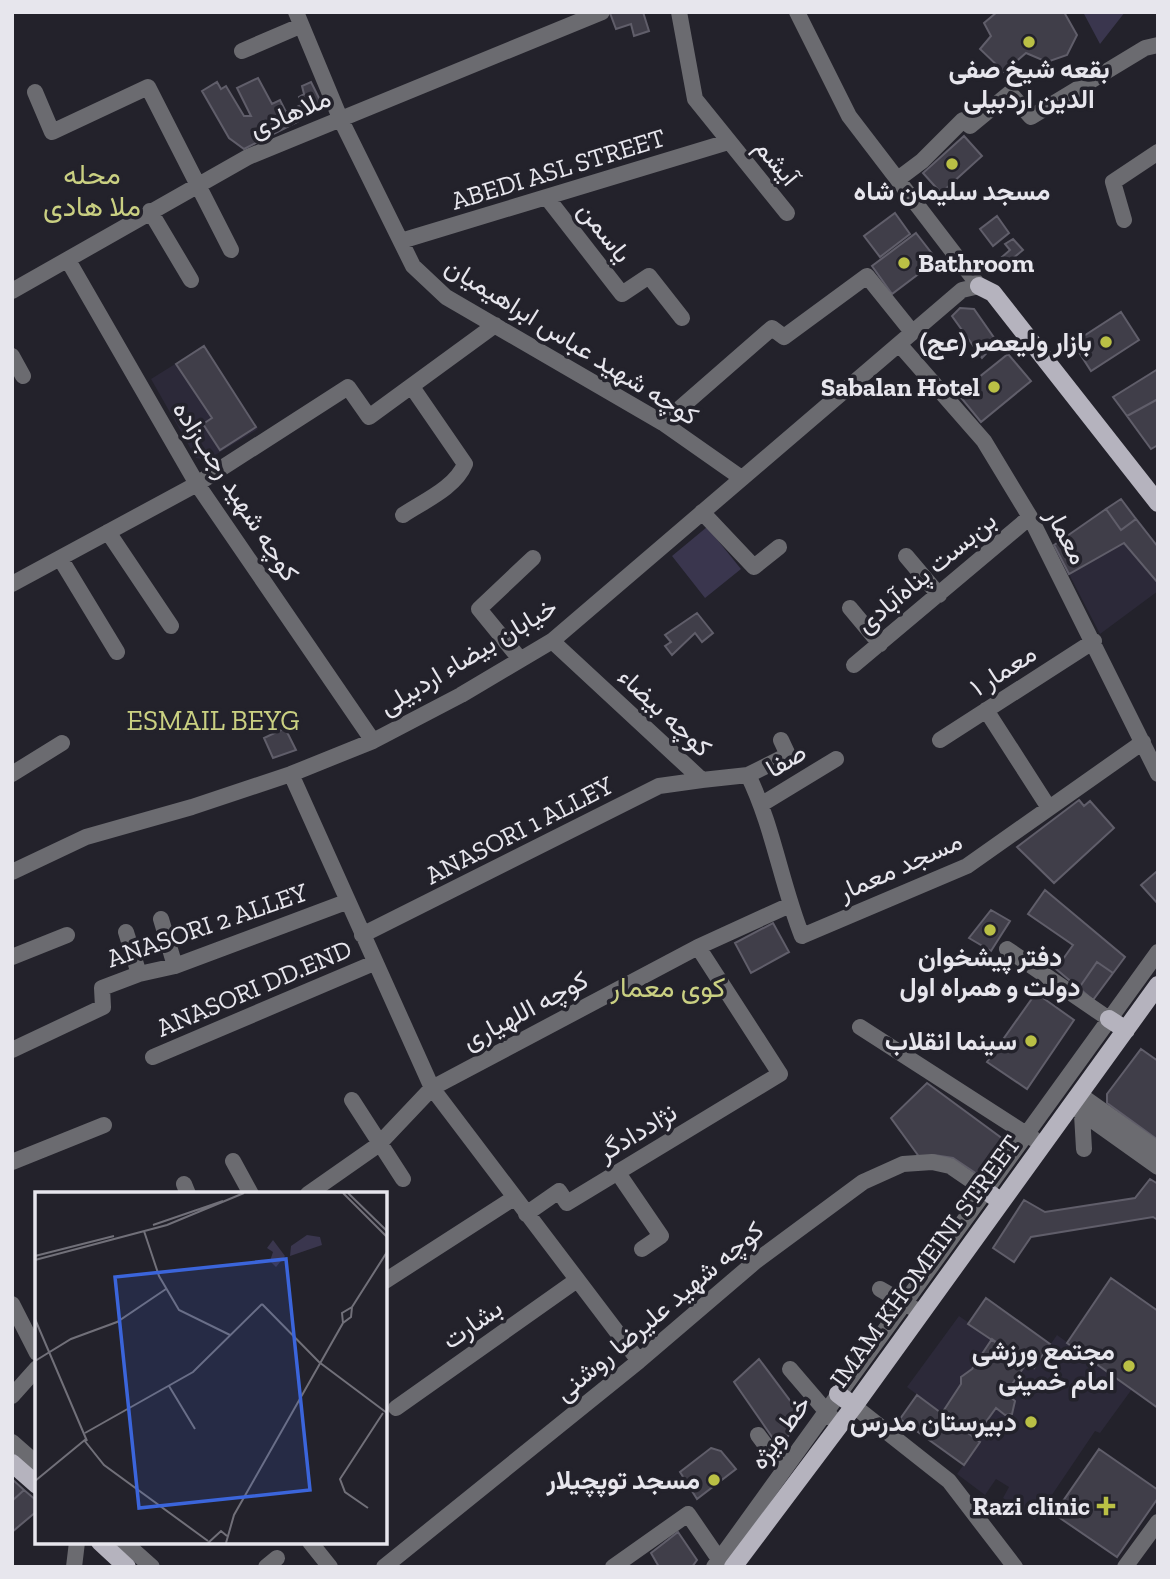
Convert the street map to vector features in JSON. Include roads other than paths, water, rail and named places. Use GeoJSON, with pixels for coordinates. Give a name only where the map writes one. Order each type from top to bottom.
{"type":"FeatureCollection","features":[{"type":"Feature","properties":{"kind":"main road"},"geometry":{"type":"LineString","coordinates":[[979,286],[993,293],[1158,503]]}},
{"type":"Feature","properties":{"kind":"main road","name":"IMAM KHOMEINI STREET"},"geometry":{"type":"LineString","coordinates":[[723,1565],[790,1476],[841,1424],[921,1313],[993,1196],[1077,1105],[1158,985]]}},
{"type":"Feature","properties":{"kind":"main road"},"geometry":{"type":"LineString","coordinates":[[1110,1019],[1126,1030]]}},
{"type":"Feature","properties":{"kind":"main road"},"geometry":{"type":"LineString","coordinates":[[838,1394],[854,1406]]}},
{"type":"Feature","properties":{"kind":"main road"},"geometry":{"type":"LineString","coordinates":[[12,1463],[35,1483]]}},
{"type":"Feature","properties":{"kind":"main road"},"geometry":{"type":"LineString","coordinates":[[106,1544],[125,1551]]}},
{"type":"Feature","properties":{"kind":"street","name":"ملاهادی"},"geometry":{"type":"LineString","coordinates":[[12,291],[69,262],[150,211],[248,157],[576,16],[602,12]]}},
{"type":"Feature","properties":{"kind":"street","name":"آیشم"},"geometry":{"type":"LineString","coordinates":[[679,12],[695,99],[788,213]]}},
{"type":"Feature","properties":{"kind":"street"},"geometry":{"type":"LineString","coordinates":[[797,12],[849,116],[979,286]]}},
{"type":"Feature","properties":{"kind":"street"},"geometry":{"type":"LineString","coordinates":[[242,51],[298,19]]}},
{"type":"Feature","properties":{"kind":"street","name":"کوچه شهید عباس ابراهیمیان"},"geometry":{"type":"LineString","coordinates":[[298,19],[340,118],[401,242],[413,266],[430,284],[663,423],[740,477]]}},
{"type":"Feature","properties":{"kind":"street"},"geometry":{"type":"LineString","coordinates":[[898,179],[922,161],[963,120],[970,126],[1010,93],[1031,117],[1145,48],[1158,46]]}},
{"type":"Feature","properties":{"kind":"street"},"geometry":{"type":"LineString","coordinates":[[35,92],[52,132],[148,87],[231,250]]}},
{"type":"Feature","properties":{"kind":"street","name":"ABEDI ASL STREET"},"geometry":{"type":"LineString","coordinates":[[401,242],[548,200],[729,142]]}},
{"type":"Feature","properties":{"kind":"street"},"geometry":{"type":"LineString","coordinates":[[1124,220],[1113,182],[1158,152]]}},
{"type":"Feature","properties":{"kind":"street","name":"یاسمن"},"geometry":{"type":"LineString","coordinates":[[548,200],[622,294],[649,275],[682,317]]}},
{"type":"Feature","properties":{"kind":"street"},"geometry":{"type":"LineString","coordinates":[[150,211],[191,280]]}},
{"type":"Feature","properties":{"kind":"street","name":"کوچه شهید رجب‌زاده"},"geometry":{"type":"LineString","coordinates":[[69,262],[197,484],[373,741]]}},
{"type":"Feature","properties":{"kind":"street"},"geometry":{"type":"LineString","coordinates":[[663,423],[772,328],[784,337],[867,276],[912,332]]}},
{"type":"Feature","properties":{"kind":"street","name":"خیابان بیضاء اردبیلی"},"geometry":{"type":"LineString","coordinates":[[12,872],[86,837],[192,807],[291,774],[373,741],[461,695],[552,641],[740,477],[962,290],[979,286]]}},
{"type":"Feature","properties":{"kind":"street"},"geometry":{"type":"LineString","coordinates":[[12,584],[197,484],[348,387],[369,417],[495,325]]}},
{"type":"Feature","properties":{"kind":"street","name":"معمار"},"geometry":{"type":"LineString","coordinates":[[899,344],[984,441],[1030,517],[1158,774]]}},
{"type":"Feature","properties":{"kind":"street"},"geometry":{"type":"LineString","coordinates":[[12,356],[23,376]]}},
{"type":"Feature","properties":{"kind":"street"},"geometry":{"type":"LineString","coordinates":[[403,515],[450,484],[460,475],[465,464],[412,387]]}},
{"type":"Feature","properties":{"kind":"street"},"geometry":{"type":"LineString","coordinates":[[702,512],[754,567],[779,548]]}},
{"type":"Feature","properties":{"kind":"street","name":"بن‌بست پناه‌آبادی"},"geometry":{"type":"LineString","coordinates":[[854,665],[1030,517]]}},
{"type":"Feature","properties":{"kind":"street"},"geometry":{"type":"LineString","coordinates":[[108,532],[172,626]]}},
{"type":"Feature","properties":{"kind":"street"},"geometry":{"type":"LineString","coordinates":[[906,556],[939,595]]}},
{"type":"Feature","properties":{"kind":"street"},"geometry":{"type":"LineString","coordinates":[[60,558],[117,652]]}},
{"type":"Feature","properties":{"kind":"street"},"geometry":{"type":"LineString","coordinates":[[520,660],[479,609],[533,558]]}},
{"type":"Feature","properties":{"kind":"street"},"geometry":{"type":"LineString","coordinates":[[850,608],[880,644]]}},
{"type":"Feature","properties":{"kind":"street","name":"کوچه بیضاء"},"geometry":{"type":"LineString","coordinates":[[552,641],[702,780],[748,775]]}},
{"type":"Feature","properties":{"kind":"street","name":"معمار ۱"},"geometry":{"type":"LineString","coordinates":[[940,740],[1094,641]]}},
{"type":"Feature","properties":{"kind":"street"},"geometry":{"type":"LineString","coordinates":[[986,710],[1049,808]]}},
{"type":"Feature","properties":{"kind":"street"},"geometry":{"type":"LineString","coordinates":[[781,740],[788,755],[748,775],[762,804],[790,905]]}},
{"type":"Feature","properties":{"kind":"street","name":"مسجد معمار"},"geometry":{"type":"LineString","coordinates":[[790,905],[802,936],[967,866],[1143,742]]}},
{"type":"Feature","properties":{"kind":"street"},"geometry":{"type":"LineString","coordinates":[[12,774],[62,743]]}},
{"type":"Feature","properties":{"kind":"street","name":"صفا"},"geometry":{"type":"LineString","coordinates":[[762,804],[836,758]]}},
{"type":"Feature","properties":{"kind":"street"},"geometry":{"type":"LineString","coordinates":[[291,774],[346,902],[432,1088],[639,1361]]}},
{"type":"Feature","properties":{"kind":"street","name":"ANASORI 1 ALLEY"},"geometry":{"type":"LineString","coordinates":[[362,935],[659,786],[702,780]]}},
{"type":"Feature","properties":{"kind":"street","name":"ANASORI 2 ALLEY"},"geometry":{"type":"LineString","coordinates":[[12,1050],[103,1007],[102,989],[139,974],[175,966],[346,902]]}},
{"type":"Feature","properties":{"kind":"street","name":"کوچه اللهیاری"},"geometry":{"type":"LineString","coordinates":[[311,1192],[378,1145],[432,1088],[698,947],[790,905]]}},
{"type":"Feature","properties":{"kind":"street"},"geometry":{"type":"LineString","coordinates":[[161,919],[175,966]]}},
{"type":"Feature","properties":{"kind":"street"},"geometry":{"type":"LineString","coordinates":[[126,932],[139,974]]}},
{"type":"Feature","properties":{"kind":"street"},"geometry":{"type":"LineString","coordinates":[[12,957],[68,935]]}},
{"type":"Feature","properties":{"kind":"street","name":"نژاددادگر"},"geometry":{"type":"LineString","coordinates":[[527,1214],[559,1191],[567,1203],[780,1074],[698,947]]}},
{"type":"Feature","properties":{"kind":"street"},"geometry":{"type":"LineString","coordinates":[[1006,949],[1030,972],[1110,1019]]}},
{"type":"Feature","properties":{"kind":"street","name":"خط ویژه"},"geometry":{"type":"LineString","coordinates":[[790,1476],[825,1412],[904,1303],[993,1196],[1026,1134],[1158,952]]}},
{"type":"Feature","properties":{"kind":"street","name":"ANASORI DD.END"},"geometry":{"type":"LineString","coordinates":[[153,1057],[374,963]]}},
{"type":"Feature","properties":{"kind":"street"},"geometry":{"type":"LineString","coordinates":[[860,1027],[1041,1144]]}},
{"type":"Feature","properties":{"kind":"street"},"geometry":{"type":"LineString","coordinates":[[352,1100],[378,1145],[403,1180]]}},
{"type":"Feature","properties":{"kind":"street"},"geometry":{"type":"LineString","coordinates":[[1077,1105],[1084,1149]]}},
{"type":"Feature","properties":{"kind":"street"},"geometry":{"type":"LineString","coordinates":[[1077,1105],[1158,1150]]}},
{"type":"Feature","properties":{"kind":"street"},"geometry":{"type":"LineString","coordinates":[[1077,1105],[1158,1167]]}},
{"type":"Feature","properties":{"kind":"street"},"geometry":{"type":"LineString","coordinates":[[12,1162],[104,1125]]}},
{"type":"Feature","properties":{"kind":"street"},"geometry":{"type":"LineString","coordinates":[[233,1161],[250,1192]]}},
{"type":"Feature","properties":{"kind":"street","name":"کوچه شهید علیرضا روشنی"},"geometry":{"type":"LineString","coordinates":[[384,1567],[639,1361],[756,1261],[863,1182],[903,1164],[933,1162],[950,1166],[993,1196]]}},
{"type":"Feature","properties":{"kind":"street"},"geometry":{"type":"LineString","coordinates":[[618,1173],[661,1236],[642,1249]]}},
{"type":"Feature","properties":{"kind":"street"},"geometry":{"type":"LineString","coordinates":[[387,1280],[514,1198]]}},
{"type":"Feature","properties":{"kind":"street","name":"بشارت"},"geometry":{"type":"LineString","coordinates":[[396,1408],[577,1280]]}},
{"type":"Feature","properties":{"kind":"street"},"geometry":{"type":"LineString","coordinates":[[880,1289],[921,1313]]}},
{"type":"Feature","properties":{"kind":"street"},"geometry":{"type":"LineString","coordinates":[[12,1304],[35,1349]]}},
{"type":"Feature","properties":{"kind":"street"},"geometry":{"type":"LineString","coordinates":[[790,1369],[825,1412],[841,1424]]}},
{"type":"Feature","properties":{"kind":"street"},"geometry":{"type":"LineString","coordinates":[[12,1396],[35,1370]]}},
{"type":"Feature","properties":{"kind":"street"},"geometry":{"type":"LineString","coordinates":[[854,1406],[983,1506]]}},
{"type":"Feature","properties":{"kind":"street"},"geometry":{"type":"LineString","coordinates":[[758,1435],[790,1476]]}},
{"type":"Feature","properties":{"kind":"street"},"geometry":{"type":"LineString","coordinates":[[12,1442],[35,1462]]}},
{"type":"Feature","properties":{"kind":"street"},"geometry":{"type":"LineString","coordinates":[[949,1481],[1015,1567]]}},
{"type":"Feature","properties":{"kind":"street"},"geometry":{"type":"LineString","coordinates":[[613,1567],[688,1514],[723,1565]]}},
{"type":"Feature","properties":{"kind":"street"},"geometry":{"type":"LineString","coordinates":[[1125,1567],[1158,1522]]}},
{"type":"Feature","properties":{"kind":"street"},"geometry":{"type":"LineString","coordinates":[[74,1567],[77,1544]]}},
{"type":"Feature","properties":{"kind":"street"},"geometry":{"type":"LineString","coordinates":[[312,1544],[330,1567]]}},
{"type":"Feature","properties":{"kind":"street"},"geometry":{"type":"LineString","coordinates":[[125,1551],[152,1567]]}},
{"type":"Feature","properties":{"kind":"place","name":"بقعه شیخ صفی الدین اردبیلی"},"geometry":{"type":"Point","coordinates":[1029,42]}},
{"type":"Feature","properties":{"kind":"place","name":"مسجد سلیمان شاه"},"geometry":{"type":"Point","coordinates":[952,164]}},
{"type":"Feature","properties":{"kind":"place","name":"Bathroom"},"geometry":{"type":"Point","coordinates":[904,263]}},
{"type":"Feature","properties":{"kind":"place","name":"بازار ولیعصر (عج)"},"geometry":{"type":"Point","coordinates":[1106,342]}},
{"type":"Feature","properties":{"kind":"place","name":"Sabalan Hotel"},"geometry":{"type":"Point","coordinates":[994,387]}},
{"type":"Feature","properties":{"kind":"place","name":"دفتر پیشخوان دولت و همراه اول"},"geometry":{"type":"Point","coordinates":[990,930]}},
{"type":"Feature","properties":{"kind":"place","name":"سینما انقلاب"},"geometry":{"type":"Point","coordinates":[1031,1041]}},
{"type":"Feature","properties":{"kind":"place","name":"مجتمع ورزشی امام خمینی"},"geometry":{"type":"Point","coordinates":[1129,1366]}},
{"type":"Feature","properties":{"kind":"place","name":"دبیرستان مدرس"},"geometry":{"type":"Point","coordinates":[1031,1422]}},
{"type":"Feature","properties":{"kind":"place","name":"مسجد توپچیلار"},"geometry":{"type":"Point","coordinates":[714,1480]}},
{"type":"Feature","properties":{"kind":"place","name":"Razi clinic"},"geometry":{"type":"Point","coordinates":[1106,1506]}},
{"type":"Feature","properties":{"kind":"district","name":"محله ملا هادی"},"geometry":{"type":"Point","coordinates":[92,190]}},
{"type":"Feature","properties":{"kind":"district","name":"ESMAIL BEYG"},"geometry":{"type":"Point","coordinates":[213,720]}},
{"type":"Feature","properties":{"kind":"district","name":"کوی معمار"},"geometry":{"type":"Point","coordinates":[668,987]}}]}
